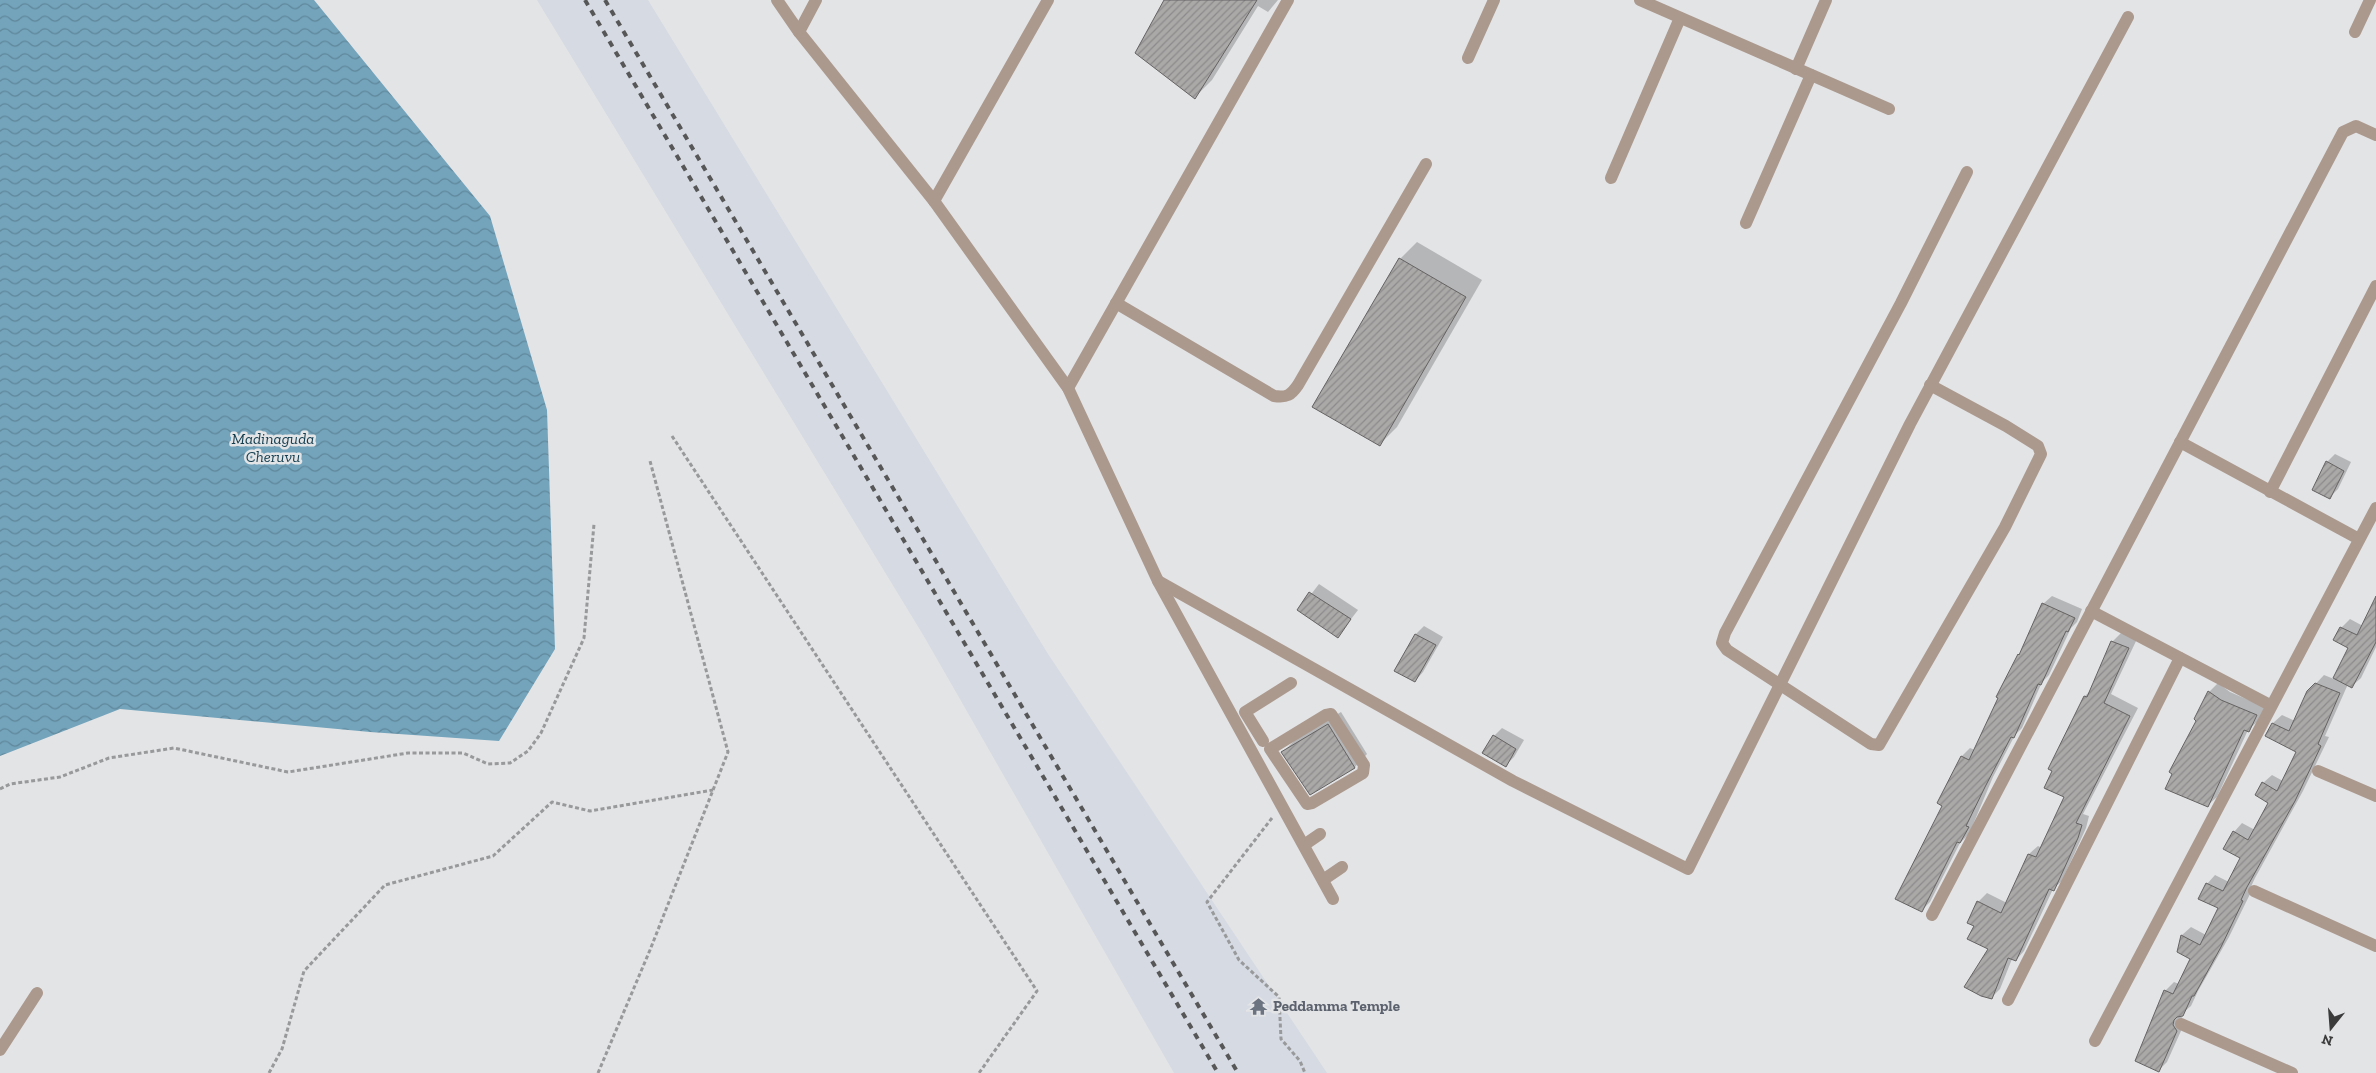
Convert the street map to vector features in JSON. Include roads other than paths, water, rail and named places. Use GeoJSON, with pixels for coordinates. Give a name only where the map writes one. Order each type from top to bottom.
{"type":"FeatureCollection","features":[{"type":"Feature","properties":{"kind":"street"},"geometry":{"type":"LineString","coordinates":[[776,0],[799,32],[934,202],[1068,388],[1158,581],[1333,899]]}},
{"type":"Feature","properties":{"kind":"street"},"geometry":{"type":"LineString","coordinates":[[799,32],[816,0]]}},
{"type":"Feature","properties":{"kind":"street"},"geometry":{"type":"LineString","coordinates":[[934,202],[1048,0]]}},
{"type":"Feature","properties":{"kind":"street"},"geometry":{"type":"LineString","coordinates":[[1068,388],[1288,0]]}},
{"type":"Feature","properties":{"kind":"street"},"geometry":{"type":"LineString","coordinates":[[1468,58],[1494,0]]}},
{"type":"Feature","properties":{"kind":"street"},"geometry":{"type":"LineString","coordinates":[[1640,0],[1668,6],[1680,18],[1889,109]]}},
{"type":"Feature","properties":{"kind":"street"},"geometry":{"type":"LineString","coordinates":[[1796,68],[1826,0]]}},
{"type":"Feature","properties":{"kind":"street"},"geometry":{"type":"LineString","coordinates":[[2355,32],[2370,0]]}},
{"type":"Feature","properties":{"kind":"street"},"geometry":{"type":"LineString","coordinates":[[1158,581],[1513,781],[1688,869],[1930,386],[2128,17]]}},
{"type":"Feature","properties":{"kind":"street"},"geometry":{"type":"LineString","coordinates":[[1611,178],[1680,18]]}},
{"type":"Feature","properties":{"kind":"street"},"geometry":{"type":"LineString","coordinates":[[1746,223],[1812,75]]}},
{"type":"Feature","properties":{"kind":"street"},"geometry":{"type":"LineString","coordinates":[[1932,914],[2343,132],[2356,126],[2376,135]]}},
{"type":"Feature","properties":{"kind":"street"},"geometry":{"type":"LineString","coordinates":[[1116,303],[1274,396],[1285,397],[1292,394],[1426,164]]}},
{"type":"Feature","properties":{"kind":"street"},"geometry":{"type":"LineString","coordinates":[[1930,386],[2038,446],[2041,454],[2005,527],[1879,745],[1871,744],[1780,686],[1727,650],[1722,643],[1725,633],[1902,303],[1967,172]]}},
{"type":"Feature","properties":{"kind":"street"},"geometry":{"type":"LineString","coordinates":[[2270,492],[2376,286]]}},
{"type":"Feature","properties":{"kind":"street"},"geometry":{"type":"LineString","coordinates":[[2180,442],[2360,539]]}},
{"type":"Feature","properties":{"kind":"street"},"geometry":{"type":"LineString","coordinates":[[2095,1041],[2270,705],[2376,508]]}},
{"type":"Feature","properties":{"kind":"street"},"geometry":{"type":"LineString","coordinates":[[2091,612],[2270,705]]}},
{"type":"Feature","properties":{"kind":"street"},"geometry":{"type":"LineString","coordinates":[[2008,1000],[2180,658]]}},
{"type":"Feature","properties":{"kind":"street"},"geometry":{"type":"LineString","coordinates":[[1234,719],[1291,683]]}},
{"type":"Feature","properties":{"kind":"street"},"geometry":{"type":"LineString","coordinates":[[1245,712],[1266,745],[1305,803],[1310,804],[1363,773],[1365,766],[1331,714],[1266,745],[1255,758]]}},
{"type":"Feature","properties":{"kind":"street"},"geometry":{"type":"LineString","coordinates":[[2318,771],[2376,796]]}},
{"type":"Feature","properties":{"kind":"street"},"geometry":{"type":"LineString","coordinates":[[1279,801],[1294,786]]}},
{"type":"Feature","properties":{"kind":"street"},"geometry":{"type":"LineString","coordinates":[[1304,845],[1320,834]]}},
{"type":"Feature","properties":{"kind":"street"},"geometry":{"type":"LineString","coordinates":[[1323,880],[1342,867]]}},
{"type":"Feature","properties":{"kind":"street"},"geometry":{"type":"LineString","coordinates":[[2254,891],[2376,946]]}},
{"type":"Feature","properties":{"kind":"street"},"geometry":{"type":"LineString","coordinates":[[0,1050],[37,993]]}},
{"type":"Feature","properties":{"kind":"street"},"geometry":{"type":"LineString","coordinates":[[2182,1024],[2292,1073]]}},
{"type":"Feature","properties":{"kind":"water","name":"Madinaguda Cheruvu"},"geometry":{"type":"Polygon","coordinates":[[[0,0],[314,0],[490,216],[547,410],[555,649],[499,741],[370,732],[120,709],[0,756],[0,0]]]}},
{"type":"Feature","properties":{"kind":"railway"},"geometry":{"type":"LineString","coordinates":[[585,0],[1218,1073]]}},
{"type":"Feature","properties":{"kind":"railway"},"geometry":{"type":"LineString","coordinates":[[605,0],[1238,1073]]}},
{"type":"Feature","properties":{"kind":"place","name":"Peddamma Temple"},"geometry":{"type":"Point","coordinates":[1259,1006]}}]}
